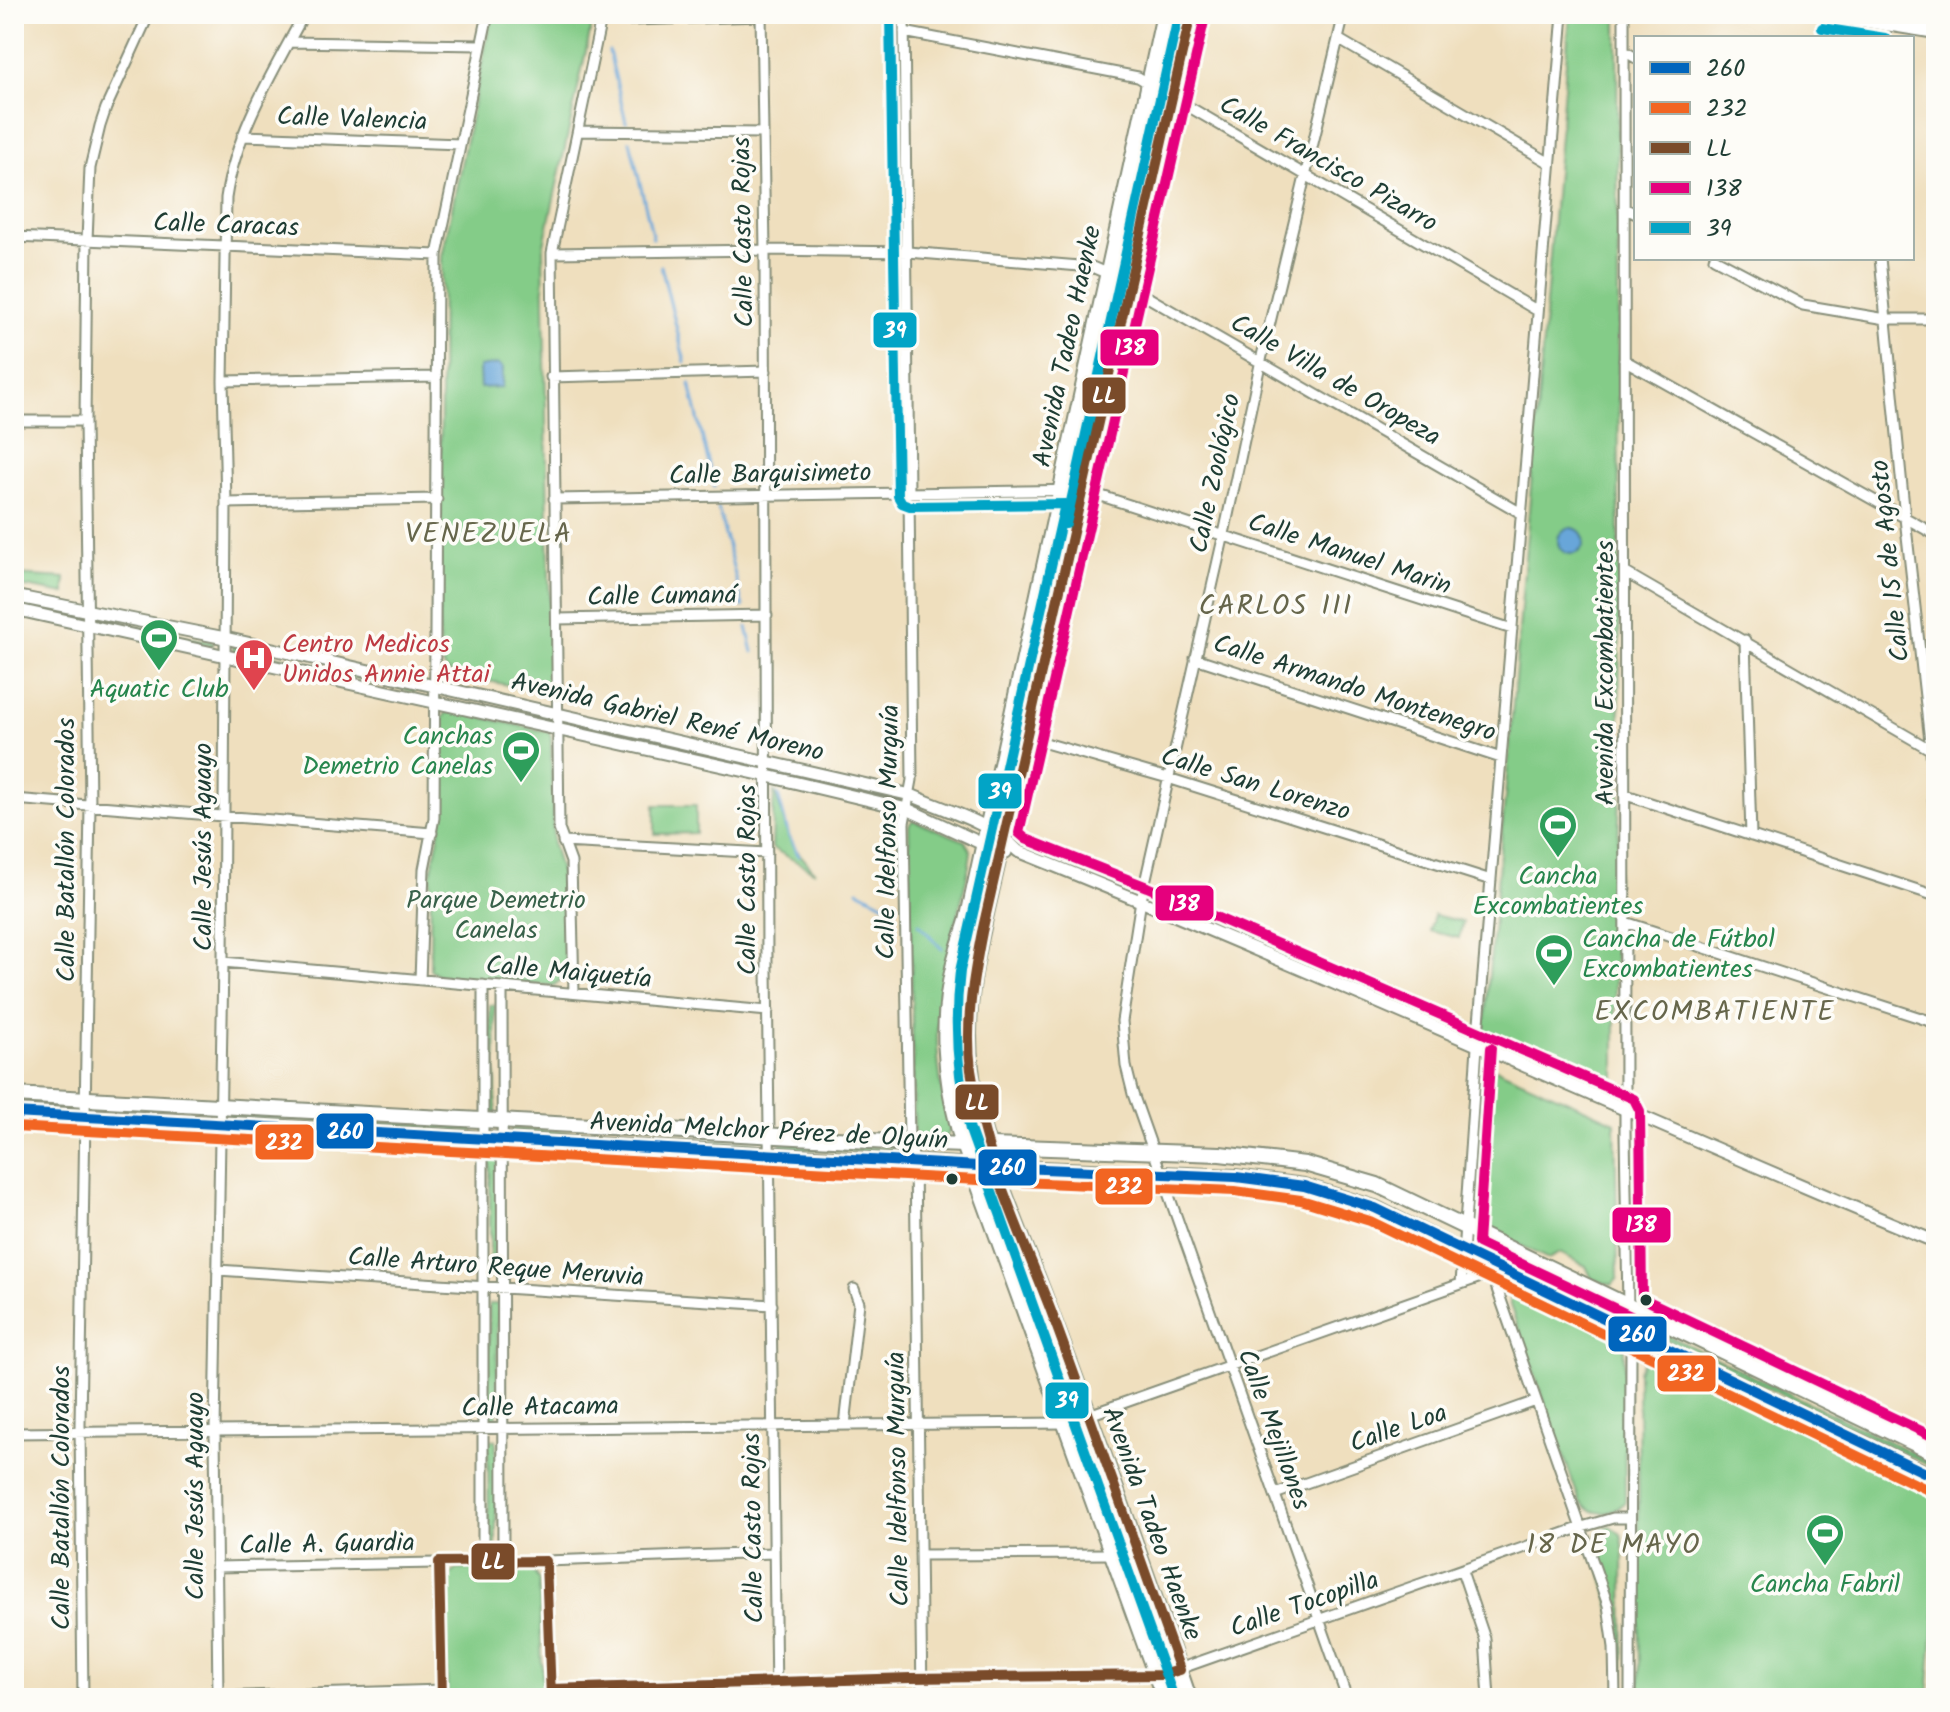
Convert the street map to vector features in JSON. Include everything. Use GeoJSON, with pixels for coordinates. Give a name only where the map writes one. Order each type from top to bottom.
{"type":"FeatureCollection","features":[{"type":"Feature","properties":{"kind":"main road","name":"Avenida Tadeo Haenke"},"geometry":{"type":"LineString","coordinates":[[1164,14],[967,921],[950,982],[944,1032],[946,1075],[964,1145],[1164,1698]]}},
{"type":"Feature","properties":{"kind":"main road","name":"Avenida Tadeo Haenke"},"geometry":{"type":"LineString","coordinates":[[1189,1698],[990,1146],[971,1067],[969,1012],[1000,852],[1191,14]]}},
{"type":"Feature","properties":{"kind":"main road"},"geometry":{"type":"LineString","coordinates":[[1824,14],[1856,16],[1936,32]]}},
{"type":"Feature","properties":{"kind":"main road"},"geometry":{"type":"LineString","coordinates":[[1910,14],[1936,18]]}},
{"type":"Feature","properties":{"kind":"main road","name":"Avenida Melchor Pérez de Olguín"},"geometry":{"type":"LineString","coordinates":[[14,1095],[909,1143],[1152,1151],[1272,1159],[1337,1172],[1377,1185],[1936,1454]]}},
{"type":"Feature","properties":{"kind":"main road","name":"Avenida Melchor Pérez de Olguín"},"geometry":{"type":"LineString","coordinates":[[14,1113],[997,1167],[1236,1177],[1304,1186],[1375,1208],[1463,1251],[1492,1270],[1631,1332],[1936,1478]]}},
{"type":"Feature","properties":{"kind":"street","name":"Calle Batallón Colorados"},"geometry":{"type":"LineString","coordinates":[[83,1698],[80,1432],[90,805],[85,421],[87,240],[90,168],[100,126],[149,14]]}},
{"type":"Feature","properties":{"kind":"street","name":"Calle Jesús Aguayo"},"geometry":{"type":"LineString","coordinates":[[218,1698],[215,1431],[223,962],[225,246],[230,172],[242,136],[304,14]]}},
{"type":"Feature","properties":{"kind":"street"},"geometry":{"type":"LineString","coordinates":[[420,980],[424,869],[434,818],[437,255],[488,14]]}},
{"type":"Feature","properties":{"kind":"street","name":"Calle Idelfonso Murguía"},"geometry":{"type":"LineString","coordinates":[[904,14],[911,492],[911,795],[904,823],[909,1143],[915,1162],[922,1698]]}},
{"type":"Feature","properties":{"kind":"street","name":"Calle Zoológico"},"geometry":{"type":"LineString","coordinates":[[1162,1175],[1133,1094],[1122,1042],[1122,1007],[1141,900],[1261,360],[1344,14]]}},
{"type":"Feature","properties":{"kind":"street"},"geometry":{"type":"LineString","coordinates":[[1461,1284],[1477,1047],[1563,14]]}},
{"type":"Feature","properties":{"kind":"street","name":"Avenida Excombatientes"},"geometry":{"type":"LineString","coordinates":[[1624,14],[1630,1698]]}},
{"type":"Feature","properties":{"kind":"street"},"geometry":{"type":"LineString","coordinates":[[574,993],[571,862],[559,829],[551,377],[552,253],[602,18],[761,15]]}},
{"type":"Feature","properties":{"kind":"street","name":"Calle Casto Rojas"},"geometry":{"type":"LineString","coordinates":[[761,15],[776,1698]]}},
{"type":"Feature","properties":{"kind":"street"},"geometry":{"type":"LineString","coordinates":[[1856,16],[1858,36]]}},
{"type":"Feature","properties":{"kind":"street","name":"Calle Francisco Pizarro"},"geometry":{"type":"LineString","coordinates":[[904,32],[1138,77],[1538,311]]}},
{"type":"Feature","properties":{"kind":"street"},"geometry":{"type":"LineString","coordinates":[[1338,39],[1550,163]]}},
{"type":"Feature","properties":{"kind":"street"},"geometry":{"type":"LineString","coordinates":[[289,42],[480,45]]}},
{"type":"Feature","properties":{"kind":"street"},"geometry":{"type":"LineString","coordinates":[[1624,51],[1634,57]]}},
{"type":"Feature","properties":{"kind":"street"},"geometry":{"type":"LineString","coordinates":[[578,131],[763,133]]}},
{"type":"Feature","properties":{"kind":"street","name":"Calle Valencia"},"geometry":{"type":"LineString","coordinates":[[242,136],[460,144]]}},
{"type":"Feature","properties":{"kind":"street"},"geometry":{"type":"LineString","coordinates":[[1624,208],[1634,213]]}},
{"type":"Feature","properties":{"kind":"street","name":"Calle Caracas"},"geometry":{"type":"LineString","coordinates":[[14,237],[437,255]]}},
{"type":"Feature","properties":{"kind":"street"},"geometry":{"type":"LineString","coordinates":[[552,253],[765,250],[908,252],[1092,267],[1129,285]]}},
{"type":"Feature","properties":{"kind":"street"},"geometry":{"type":"LineString","coordinates":[[1718,260],[1803,305],[1886,319],[1936,319]]}},
{"type":"Feature","properties":{"kind":"street","name":"Calle 15 de Agosto"},"geometry":{"type":"LineString","coordinates":[[1880,260],[1905,518],[1934,751],[1936,860]]}},
{"type":"Feature","properties":{"kind":"street","name":"Calle Villa de Oropeza"},"geometry":{"type":"LineString","coordinates":[[1129,285],[1521,513]]}},
{"type":"Feature","properties":{"kind":"street"},"geometry":{"type":"LineString","coordinates":[[1624,360],[1936,535]]}},
{"type":"Feature","properties":{"kind":"street"},"geometry":{"type":"LineString","coordinates":[[551,377],[766,371]]}},
{"type":"Feature","properties":{"kind":"street"},"geometry":{"type":"LineString","coordinates":[[223,381],[437,377]]}},
{"type":"Feature","properties":{"kind":"street"},"geometry":{"type":"LineString","coordinates":[[14,421],[85,421]]}},
{"type":"Feature","properties":{"kind":"street","name":"Calle Barquisimeto"},"geometry":{"type":"LineString","coordinates":[[554,499],[1083,490]]}},
{"type":"Feature","properties":{"kind":"street","name":"Calle Manuel Marin"},"geometry":{"type":"LineString","coordinates":[[1083,490],[1512,629]]}},
{"type":"Feature","properties":{"kind":"street"},"geometry":{"type":"LineString","coordinates":[[226,503],[437,499]]}},
{"type":"Feature","properties":{"kind":"street"},"geometry":{"type":"LineString","coordinates":[[1626,573],[1934,751]]}},
{"type":"Feature","properties":{"kind":"street","name":"Avenida Gabriel René Moreno"},"geometry":{"type":"LineString","coordinates":[[14,596],[225,638],[558,712],[907,809],[1000,852],[1018,851]]}},
{"type":"Feature","properties":{"kind":"street","name":"Avenida Gabriel René Moreno"},"geometry":{"type":"LineString","coordinates":[[14,609],[558,729],[911,795],[986,827],[1004,837],[1018,851],[1141,900],[1936,1242]]}},
{"type":"Feature","properties":{"kind":"street","name":"Calle Cumaná"},"geometry":{"type":"LineString","coordinates":[[557,619],[767,615]]}},
{"type":"Feature","properties":{"kind":"street"},"geometry":{"type":"LineString","coordinates":[[1745,640],[1751,836]]}},
{"type":"Feature","properties":{"kind":"street","name":"Calle Armando Montenegro"},"geometry":{"type":"LineString","coordinates":[[1195,658],[1501,758]]}},
{"type":"Feature","properties":{"kind":"street","name":"Calle San Lorenzo"},"geometry":{"type":"LineString","coordinates":[[1007,732],[1168,778],[1491,880]]}},
{"type":"Feature","properties":{"kind":"street"},"geometry":{"type":"LineString","coordinates":[[1626,795],[1936,896]]}},
{"type":"Feature","properties":{"kind":"street"},"geometry":{"type":"LineString","coordinates":[[14,799],[432,833]]}},
{"type":"Feature","properties":{"kind":"street"},"geometry":{"type":"LineString","coordinates":[[563,842],[767,853]]}},
{"type":"Feature","properties":{"kind":"street"},"geometry":{"type":"LineString","coordinates":[[1625,922],[1936,1023]]}},
{"type":"Feature","properties":{"kind":"street","name":"Calle Maiquetía"},"geometry":{"type":"LineString","coordinates":[[223,962],[768,1011]]}},
{"type":"Feature","properties":{"kind":"street"},"geometry":{"type":"LineString","coordinates":[[483,985],[483,1562]]}},
{"type":"Feature","properties":{"kind":"street"},"geometry":{"type":"LineString","coordinates":[[502,987],[503,1561]]}},
{"type":"Feature","properties":{"kind":"street","name":"Calle Mejillones"},"geometry":{"type":"LineString","coordinates":[[1162,1175],[1347,1698]]}},
{"type":"Feature","properties":{"kind":"street","name":"Calle Arturo Reque Meruvia"},"geometry":{"type":"LineString","coordinates":[[217,1270],[772,1305]]}},
{"type":"Feature","properties":{"kind":"street"},"geometry":{"type":"LineString","coordinates":[[1089,1415],[1461,1284],[1492,1270],[1608,1605],[1614,1647],[1615,1698]]}},
{"type":"Feature","properties":{"kind":"street"},"geometry":{"type":"LineString","coordinates":[[845,1425],[859,1303],[854,1289]]}},
{"type":"Feature","properties":{"kind":"street","name":"Calle Loa"},"geometry":{"type":"LineString","coordinates":[[1275,1494],[1536,1401]]}},
{"type":"Feature","properties":{"kind":"street","name":"Calle Atacama"},"geometry":{"type":"LineString","coordinates":[[14,1433],[1066,1423]]}},
{"type":"Feature","properties":{"kind":"street","name":"Calle Tocopilla"},"geometry":{"type":"LineString","coordinates":[[551,1694],[776,1682],[1156,1675],[1180,1670],[1582,1527],[1613,1518],[1630,1518]]}},
{"type":"Feature","properties":{"kind":"street","name":"Calle A. Guardia"},"geometry":{"type":"LineString","coordinates":[[216,1567],[774,1553]]}},
{"type":"Feature","properties":{"kind":"street"},"geometry":{"type":"LineString","coordinates":[[920,1555],[1113,1554]]}},
{"type":"Feature","properties":{"kind":"street"},"geometry":{"type":"LineString","coordinates":[[546,1561],[551,1694]]}},
{"type":"Feature","properties":{"kind":"street"},"geometry":{"type":"LineString","coordinates":[[179,1698],[442,1694],[439,1562]]}},
{"type":"Feature","properties":{"kind":"street"},"geometry":{"type":"LineString","coordinates":[[1462,1571],[1485,1639],[1489,1698]]}},
{"type":"Feature","properties":{"kind":"green space"},"geometry":{"type":"Polygon","coordinates":[[[492,14],[594,14],[543,249],[551,681],[538,691],[453,674],[446,670],[439,658],[442,257],[492,14]]]}},
{"type":"Feature","properties":{"kind":"green space"},"geometry":{"type":"Polygon","coordinates":[[[1172,14],[1184,14],[1171,73],[1162,78],[1159,70],[1172,14]]]}},
{"type":"Feature","properties":{"kind":"green space"},"geometry":{"type":"Polygon","coordinates":[[[1570,14],[1617,14],[1620,794],[1615,920],[1615,1083],[1609,1092],[1491,1044],[1484,1037],[1570,14]]]}},
{"type":"Feature","properties":{"kind":"green space"},"geometry":{"type":"Polygon","coordinates":[[[1157,99],[1162,105],[1126,263],[1123,263],[1118,256],[1151,102],[1157,99]]]}},
{"type":"Feature","properties":{"kind":"green space"},"geometry":{"type":"Polygon","coordinates":[[[1109,298],[1117,304],[1078,480],[1073,483],[1069,481],[1109,298]]]}},
{"type":"Feature","properties":{"kind":"green space"},"geometry":{"type":"Polygon","coordinates":[[[1067,500],[1071,503],[1022,723],[1017,722],[1067,500]]]}},
{"type":"Feature","properties":{"kind":"green space"},"geometry":{"type":"Polygon","coordinates":[[[14,575],[65,578],[65,594],[14,585],[14,575]]]}},
{"type":"Feature","properties":{"kind":"green space"},"geometry":{"type":"Polygon","coordinates":[[[103,619],[213,642],[213,646],[104,623],[103,619]]]}},
{"type":"Feature","properties":{"kind":"green space"},"geometry":{"type":"Polygon","coordinates":[[[233,646],[415,686],[415,692],[233,651],[233,646]]]}},
{"type":"Feature","properties":{"kind":"green space","name":"Parque Demetrio Canelas"},"geometry":{"type":"Polygon","coordinates":[[[452,711],[549,732],[551,737],[553,845],[563,881],[566,972],[553,986],[440,976],[430,969],[431,873],[441,826],[441,721],[446,713],[452,711]]]}},
{"type":"Feature","properties":{"kind":"green space"},"geometry":{"type":"Polygon","coordinates":[[[774,790],[792,845],[815,872],[772,848],[774,790]]]}},
{"type":"Feature","properties":{"kind":"green space"},"geometry":{"type":"Polygon","coordinates":[[[655,805],[696,805],[696,833],[655,834],[655,805]]]}},
{"type":"Feature","properties":{"kind":"green space"},"geometry":{"type":"Polygon","coordinates":[[[913,820],[965,841],[971,851],[938,1007],[937,1047],[950,1129],[947,1137],[920,1137],[914,1132],[909,825],[913,820]]]}},
{"type":"Feature","properties":{"kind":"green space"},"geometry":{"type":"Polygon","coordinates":[[[989,853],[992,855],[970,964],[964,1030],[971,1101],[981,1141],[971,1140],[954,1074],[953,1011],[989,853]]]}},
{"type":"Feature","properties":{"kind":"green space"},"geometry":{"type":"Polygon","coordinates":[[[1434,915],[1463,922],[1459,938],[1430,931],[1434,915]]]}},
{"type":"Feature","properties":{"kind":"green space"},"geometry":{"type":"Polygon","coordinates":[[[490,1005],[495,1005],[496,1113],[491,1113],[490,1005]]]}},
{"type":"Feature","properties":{"kind":"green space"},"geometry":{"type":"Polygon","coordinates":[[[1492,1069],[1615,1122],[1618,1278],[1612,1285],[1592,1279],[1586,1266],[1560,1253],[1548,1259],[1475,1222],[1484,1078],[1492,1069]]]}},
{"type":"Feature","properties":{"kind":"green space"},"geometry":{"type":"Polygon","coordinates":[[[228,1113],[474,1127],[474,1131],[228,1117],[228,1113]]]}},
{"type":"Feature","properties":{"kind":"green space"},"geometry":{"type":"Polygon","coordinates":[[[512,1129],[757,1142],[757,1147],[512,1134],[512,1129]]]}},
{"type":"Feature","properties":{"kind":"green space"},"geometry":{"type":"Polygon","coordinates":[[[780,1143],[893,1148],[892,1153],[780,1148],[780,1143]]]}},
{"type":"Feature","properties":{"kind":"green space"},"geometry":{"type":"Polygon","coordinates":[[[490,1151],[498,1151],[498,1277],[490,1278],[490,1151]]]}},
{"type":"Feature","properties":{"kind":"green space"},"geometry":{"type":"Polygon","coordinates":[[[1476,1244],[1609,1308],[1607,1312],[1474,1248],[1476,1244]]]}},
{"type":"Feature","properties":{"kind":"green space"},"geometry":{"type":"Polygon","coordinates":[[[1519,1289],[1624,1340],[1625,1502],[1614,1510],[1597,1512],[1580,1502],[1510,1305],[1509,1294],[1519,1289]]]}},
{"type":"Feature","properties":{"kind":"green space"},"geometry":{"type":"Polygon","coordinates":[[[489,1304],[498,1304],[497,1418],[488,1418],[489,1304]]]}},
{"type":"Feature","properties":{"kind":"green space"},"geometry":{"type":"Polygon","coordinates":[[[1640,1322],[1936,1464],[1936,1469],[1638,1326],[1640,1322]]]}},
{"type":"Feature","properties":{"kind":"green space"},"geometry":{"type":"Polygon","coordinates":[[[1652,1357],[1936,1494],[1936,1597],[1928,1698],[1640,1698],[1638,1371],[1645,1360],[1652,1357]]]}},
{"type":"Feature","properties":{"kind":"green space"},"geometry":{"type":"Polygon","coordinates":[[[488,1440],[496,1440],[496,1551],[489,1551],[488,1440]]]}},
{"type":"Feature","properties":{"kind":"green space"},"geometry":{"type":"Polygon","coordinates":[[[1610,1526],[1621,1534],[1623,1544],[1624,1698],[1620,1698],[1610,1606],[1595,1550],[1598,1535],[1610,1526]]]}},
{"type":"Feature","properties":{"kind":"green space"},"geometry":{"type":"Polygon","coordinates":[[[526,1567],[539,1580],[543,1698],[447,1698],[445,1578],[458,1569],[526,1567]]]}},
{"type":"Feature","properties":{"kind":"water"},"geometry":{"type":"Polygon","coordinates":[[[498,364],[503,368],[502,387],[480,388],[479,367],[498,364]]]}},
{"type":"Feature","properties":{"kind":"water"},"geometry":{"type":"Polygon","coordinates":[[[1571,528],[1580,532],[1584,541],[1580,550],[1571,554],[1562,550],[1558,541],[1562,532],[1571,528]]]}},
{"type":"Feature","properties":{"kind":"waterway"},"geometry":{"type":"LineString","coordinates":[[609,51],[626,122]]}},
{"type":"Feature","properties":{"kind":"waterway"},"geometry":{"type":"LineString","coordinates":[[630,141],[653,238]]}},
{"type":"Feature","properties":{"kind":"waterway"},"geometry":{"type":"LineString","coordinates":[[661,266],[685,362]]}},
{"type":"Feature","properties":{"kind":"waterway"},"geometry":{"type":"LineString","coordinates":[[690,384],[714,487]]}},
{"type":"Feature","properties":{"kind":"waterway"},"geometry":{"type":"LineString","coordinates":[[718,507],[743,607]]}},
{"type":"Feature","properties":{"kind":"waterway"},"geometry":{"type":"LineString","coordinates":[[747,627],[753,652]]}},
{"type":"Feature","properties":{"kind":"waterway"},"geometry":{"type":"LineString","coordinates":[[778,795],[789,837],[799,856]]}},
{"type":"Feature","properties":{"kind":"waterway"},"geometry":{"type":"LineString","coordinates":[[858,890],[895,909]]}},
{"type":"Feature","properties":{"kind":"waterway"},"geometry":{"type":"LineString","coordinates":[[919,924],[942,949]]}},
{"type":"Feature","properties":{"kind":"waterway"},"geometry":{"type":"LineString","coordinates":[[959,981],[960,1056],[965,1098],[975,1134]]}},
{"type":"Feature","properties":{"kind":"waterway"},"geometry":{"type":"LineString","coordinates":[[992,1182],[1073,1409]]}},
{"type":"Feature","properties":{"kind":"waterway"},"geometry":{"type":"LineString","coordinates":[[1082,1434],[1162,1660]]}},
{"type":"Feature","properties":{"kind":"waterway"},"geometry":{"type":"LineString","coordinates":[[1172,1687],[1176,1698]]}},
{"type":"Feature","properties":{"kind":"transit line","name":"39"},"geometry":{"type":"LineString","coordinates":[[890,14],[898,496],[902,503],[910,506],[1065,504],[960,971],[957,1031],[962,1090],[970,1130],[1174,1698]]}},
{"type":"Feature","properties":{"kind":"transit line","name":"LL"},"geometry":{"type":"LineString","coordinates":[[551,1689],[911,1678],[1162,1675],[1180,1670],[984,1133],[971,1070],[969,1018],[982,932],[1191,14]]}},
{"type":"Feature","properties":{"kind":"transit line","name":"39"},"geometry":{"type":"LineString","coordinates":[[1066,524],[1178,17]]}},
{"type":"Feature","properties":{"kind":"transit line","name":"138"},"geometry":{"type":"LineString","coordinates":[[1205,17],[1019,833],[1026,839],[1147,887],[1634,1099],[1640,1111],[1642,1298],[1936,1438]]}},
{"type":"Feature","properties":{"kind":"transit line","name":"39"},"geometry":{"type":"LineString","coordinates":[[1822,28],[1872,36]]}},
{"type":"Feature","properties":{"kind":"transit line","name":"138"},"geometry":{"type":"LineString","coordinates":[[1491,1048],[1478,1243],[1660,1330]]}},
{"type":"Feature","properties":{"kind":"transit line","name":"260"},"geometry":{"type":"LineString","coordinates":[[14,1113],[997,1167],[1236,1177],[1304,1186],[1375,1208],[1936,1478]]}},
{"type":"Feature","properties":{"kind":"transit line","name":"232"},"geometry":{"type":"LineString","coordinates":[[14,1127],[996,1181],[1235,1191],[1301,1200],[1370,1221],[1930,1491]]}},
{"type":"Feature","properties":{"kind":"transit line","name":"LL"},"geometry":{"type":"LineString","coordinates":[[442,1698],[439,1562],[546,1561],[551,1698]]}},
{"type":"Feature","properties":{"kind":"place","name":"Aquatic Club"},"geometry":{"type":"Point","coordinates":[159,672]}},
{"type":"Feature","properties":{"kind":"place","name":"Centro Medicos Unidos Annie Attai"},"geometry":{"type":"Point","coordinates":[254,692]}},
{"type":"Feature","properties":{"kind":"place","name":"Canchas Demetrio Canelas"},"geometry":{"type":"Point","coordinates":[521,784]}},
{"type":"Feature","properties":{"kind":"place","name":"Cancha Excombatientes"},"geometry":{"type":"Point","coordinates":[1558,859]}},
{"type":"Feature","properties":{"kind":"place","name":"Cancha de Fútbol Excombatientes"},"geometry":{"type":"Point","coordinates":[1554,987]}},
{"type":"Feature","properties":{"kind":"place","name":"Cancha Fabril"},"geometry":{"type":"Point","coordinates":[1825,1567]}},
{"type":"Feature","properties":{"kind":"district","name":"VENEZUELA"},"geometry":{"type":"Point","coordinates":[489,532]}},
{"type":"Feature","properties":{"kind":"district","name":"CARLOS III"},"geometry":{"type":"Point","coordinates":[1276,604]}},
{"type":"Feature","properties":{"kind":"district","name":"EXCOMBATIENTE"},"geometry":{"type":"Point","coordinates":[1715,1010]}},
{"type":"Feature","properties":{"kind":"district","name":"18 DE MAYO"},"geometry":{"type":"Point","coordinates":[1614,1543]}}]}
